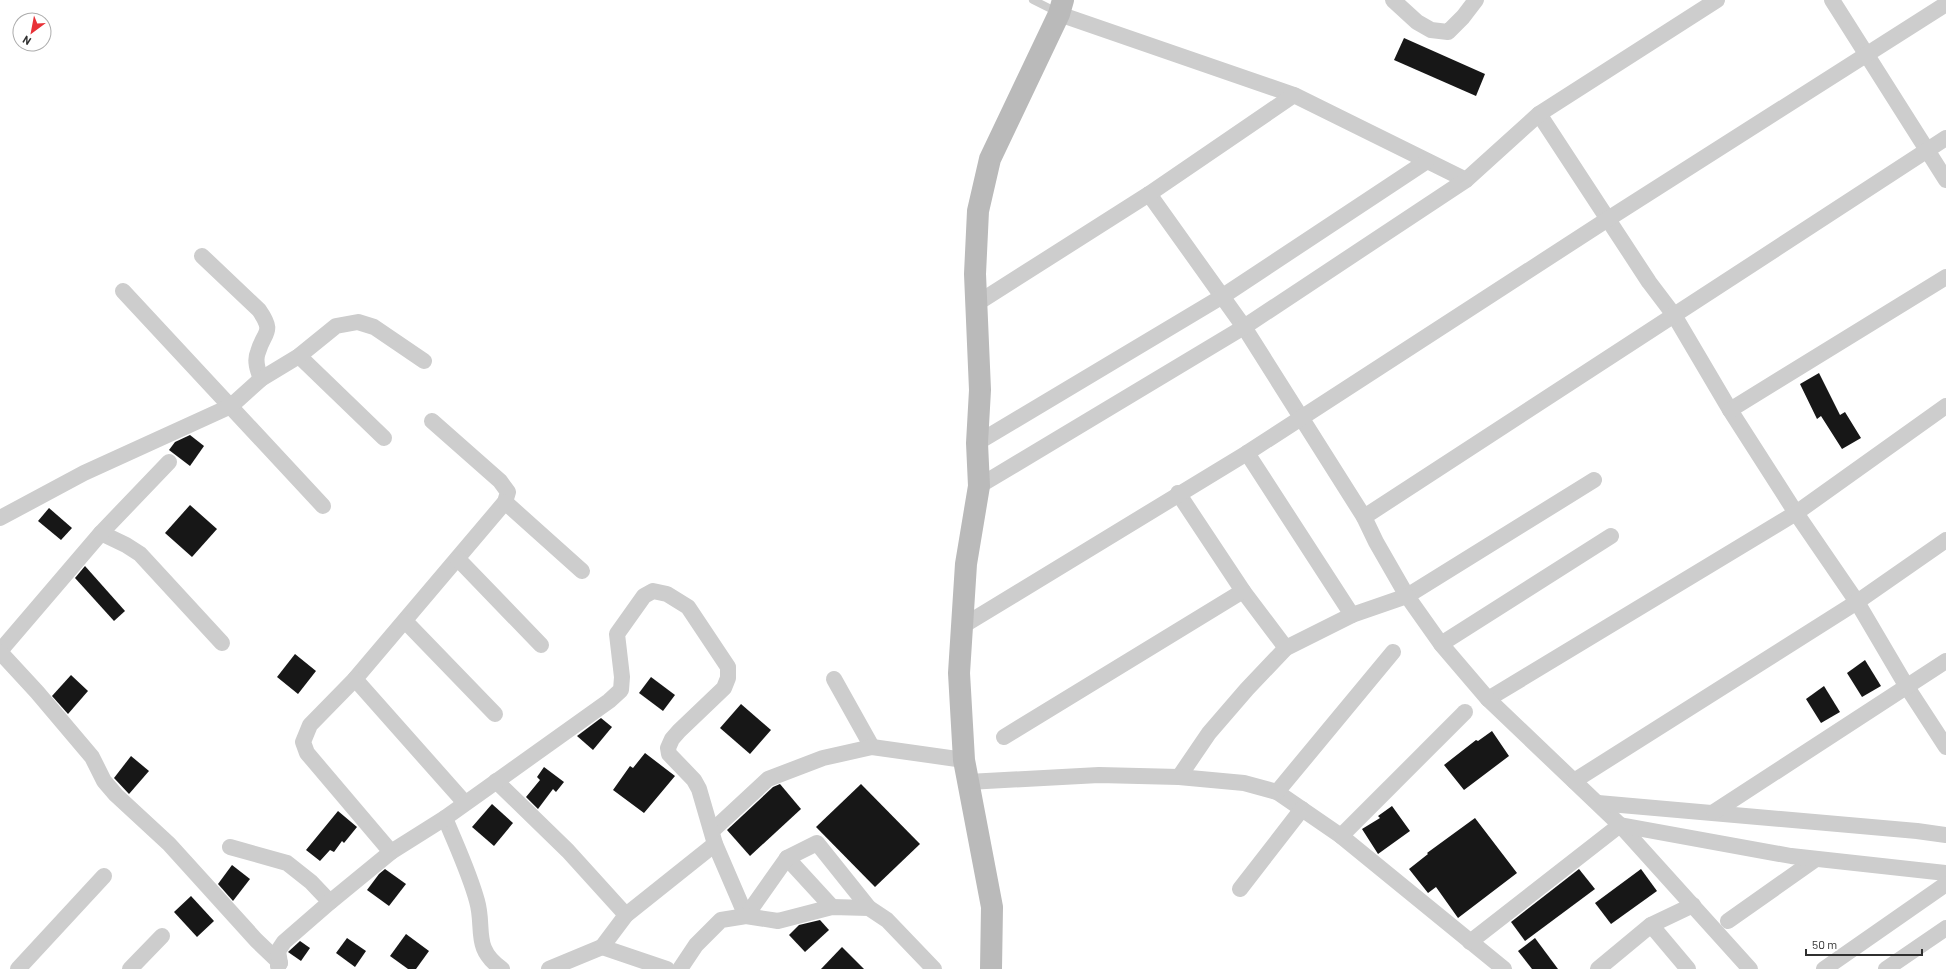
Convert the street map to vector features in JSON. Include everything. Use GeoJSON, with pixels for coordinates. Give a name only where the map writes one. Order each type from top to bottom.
{"type":"FeatureCollection","features":[{"type":"Feature","properties":{"kind":"street"},"geometry":{"type":"LineString","coordinates":[[1393,0],[1417,22],[1431,30],[1448,32],[1463,17],[1476,0]]}},
{"type":"Feature","properties":{"kind":"street"},"geometry":{"type":"LineString","coordinates":[[979,486],[1244,327],[1466,180],[1539,114],[1717,0]]}},
{"type":"Feature","properties":{"kind":"street"},"geometry":{"type":"LineString","coordinates":[[1832,0],[1946,180]]}},
{"type":"Feature","properties":{"kind":"street"},"geometry":{"type":"LineString","coordinates":[[961,627],[1247,452],[1608,219],[1946,4]]}},
{"type":"Feature","properties":{"kind":"street"},"geometry":{"type":"LineString","coordinates":[[991,969],[992,907],[964,760],[959,673],[966,564],[979,486],[978,443],[980,390],[976,304],[978,211],[990,159],[1061,7],[1294,95],[1466,180]]}},
{"type":"Feature","properties":{"kind":"street"},"geometry":{"type":"LineString","coordinates":[[976,304],[1149,194],[1294,95]]}},
{"type":"Feature","properties":{"kind":"street"},"geometry":{"type":"LineString","coordinates":[[1539,114],[1649,282],[1674,315],[1730,410],[1796,513],[1857,602],[1907,686],[1946,747]]}},
{"type":"Feature","properties":{"kind":"street"},"geometry":{"type":"LineString","coordinates":[[1364,517],[1946,138]]}},
{"type":"Feature","properties":{"kind":"street"},"geometry":{"type":"LineString","coordinates":[[978,443],[1223,296],[1427,161]]}},
{"type":"Feature","properties":{"kind":"street"},"geometry":{"type":"LineString","coordinates":[[1149,194],[1244,327],[1364,517],[1376,542],[1407,596],[1441,644],[1488,699],[1620,825],[1750,969]]}},
{"type":"Feature","properties":{"kind":"street"},"geometry":{"type":"LineString","coordinates":[[202,256],[259,310],[266,320],[268,333],[257,352],[256,366],[262,379]]}},
{"type":"Feature","properties":{"kind":"street"},"geometry":{"type":"LineString","coordinates":[[1730,410],[1946,277]]}},
{"type":"Feature","properties":{"kind":"street"},"geometry":{"type":"LineString","coordinates":[[123,291],[324,506]]}},
{"type":"Feature","properties":{"kind":"street"},"geometry":{"type":"LineString","coordinates":[[0,518],[84,473],[231,406],[262,379],[300,356],[336,326],[358,322],[374,326],[424,361]]}},
{"type":"Feature","properties":{"kind":"street"},"geometry":{"type":"LineString","coordinates":[[300,356],[384,438]]}},
{"type":"Feature","properties":{"kind":"street"},"geometry":{"type":"LineString","coordinates":[[1488,699],[1796,513],[1946,406]]}},
{"type":"Feature","properties":{"kind":"street"},"geometry":{"type":"LineString","coordinates":[[391,852],[307,753],[303,742],[310,725],[355,679],[405,622],[505,502],[508,492],[500,481],[432,421]]}},
{"type":"Feature","properties":{"kind":"street"},"geometry":{"type":"LineString","coordinates":[[1247,452],[1352,615]]}},
{"type":"Feature","properties":{"kind":"street"},"geometry":{"type":"LineString","coordinates":[[168,462],[101,532],[0,652],[37,692],[92,758],[104,781],[116,795],[169,844],[278,966]]}},
{"type":"Feature","properties":{"kind":"street"},"geometry":{"type":"LineString","coordinates":[[1179,777],[1208,733],[1286,648],[1352,615],[1407,596],[1594,480]]}},
{"type":"Feature","properties":{"kind":"street"},"geometry":{"type":"LineString","coordinates":[[1178,493],[1243,591],[1286,648]]}},
{"type":"Feature","properties":{"kind":"street"},"geometry":{"type":"LineString","coordinates":[[505,502],[582,571]]}},
{"type":"Feature","properties":{"kind":"street"},"geometry":{"type":"LineString","coordinates":[[101,532],[140,554],[222,643]]}},
{"type":"Feature","properties":{"kind":"street"},"geometry":{"type":"LineString","coordinates":[[1441,644],[1611,536]]}},
{"type":"Feature","properties":{"kind":"street"},"geometry":{"type":"LineString","coordinates":[[1574,781],[1857,602],[1946,540]]}},
{"type":"Feature","properties":{"kind":"street"},"geometry":{"type":"LineString","coordinates":[[458,559],[541,645]]}},
{"type":"Feature","properties":{"kind":"street"},"geometry":{"type":"LineString","coordinates":[[278,966],[278,951],[284,942],[391,852],[445,818],[621,690],[622,677],[617,634],[644,596],[653,591],[667,594],[688,607],[728,667],[728,678],[724,688],[679,731],[672,739],[668,748],[669,754],[694,780],[699,790],[713,837],[746,916]]}},
{"type":"Feature","properties":{"kind":"street"},"geometry":{"type":"LineString","coordinates":[[1004,737],[1243,591]]}},
{"type":"Feature","properties":{"kind":"street"},"geometry":{"type":"LineString","coordinates":[[405,622],[495,714]]}},
{"type":"Feature","properties":{"kind":"street"},"geometry":{"type":"LineString","coordinates":[[1277,792],[1393,652]]}},
{"type":"Feature","properties":{"kind":"street"},"geometry":{"type":"LineString","coordinates":[[1714,812],[1946,661]]}},
{"type":"Feature","properties":{"kind":"street"},"geometry":{"type":"LineString","coordinates":[[355,679],[465,803]]}},
{"type":"Feature","properties":{"kind":"street"},"geometry":{"type":"LineString","coordinates":[[834,679],[872,747]]}},
{"type":"Feature","properties":{"kind":"street"},"geometry":{"type":"LineString","coordinates":[[1341,836],[1465,712]]}},
{"type":"Feature","properties":{"kind":"street"},"geometry":{"type":"LineString","coordinates":[[549,969],[602,947],[626,915],[713,837],[772,777],[823,758],[872,747],[964,760]]}},
{"type":"Feature","properties":{"kind":"street"},"geometry":{"type":"LineString","coordinates":[[968,782],[1099,775],[1179,777],[1244,783],[1277,792],[1341,836],[1504,969]]}},
{"type":"Feature","properties":{"kind":"street"},"geometry":{"type":"LineString","coordinates":[[496,781],[568,850],[626,915]]}},
{"type":"Feature","properties":{"kind":"street"},"geometry":{"type":"LineString","coordinates":[[1598,804],[1714,812],[1946,835]]}},
{"type":"Feature","properties":{"kind":"street"},"geometry":{"type":"LineString","coordinates":[[1240,889],[1302,809]]}},
{"type":"Feature","properties":{"kind":"street"},"geometry":{"type":"LineString","coordinates":[[445,818],[478,902],[481,941],[492,962],[502,969]]}},
{"type":"Feature","properties":{"kind":"street"},"geometry":{"type":"LineString","coordinates":[[1470,942],[1620,825],[1791,856],[1946,873]]}},
{"type":"Feature","properties":{"kind":"street"},"geometry":{"type":"LineString","coordinates":[[746,916],[787,858],[817,843],[869,908],[887,920],[934,969]]}},
{"type":"Feature","properties":{"kind":"street"},"geometry":{"type":"LineString","coordinates":[[230,846],[287,864],[311,882],[330,902]]}},
{"type":"Feature","properties":{"kind":"street"},"geometry":{"type":"LineString","coordinates":[[787,858],[832,907]]}},
{"type":"Feature","properties":{"kind":"street"},"geometry":{"type":"LineString","coordinates":[[1728,921],[1816,859]]}},
{"type":"Feature","properties":{"kind":"street"},"geometry":{"type":"LineString","coordinates":[[18,969],[104,876]]}},
{"type":"Feature","properties":{"kind":"street"},"geometry":{"type":"LineString","coordinates":[[1824,969],[1946,884]]}},
{"type":"Feature","properties":{"kind":"street"},"geometry":{"type":"LineString","coordinates":[[1598,969],[1651,926],[1693,905]]}},
{"type":"Feature","properties":{"kind":"street"},"geometry":{"type":"LineString","coordinates":[[680,969],[696,945],[721,920],[746,916],[778,921],[832,907],[869,908]]}},
{"type":"Feature","properties":{"kind":"street"},"geometry":{"type":"LineString","coordinates":[[1651,926],[1688,969]]}},
{"type":"Feature","properties":{"kind":"street"},"geometry":{"type":"LineString","coordinates":[[1886,969],[1946,928]]}},
{"type":"Feature","properties":{"kind":"street"},"geometry":{"type":"LineString","coordinates":[[130,969],[162,936]]}},
{"type":"Feature","properties":{"kind":"street"},"geometry":{"type":"LineString","coordinates":[[602,947],[667,969]]}},
{"type":"Feature","properties":{"kind":"lane"},"geometry":{"type":"LineString","coordinates":[[1033,0],[1061,7]]}},
{"type":"Feature","properties":{"kind":"building"},"geometry":{"type":"Polygon","coordinates":[[[1404,38],[1485,74],[1476,96],[1394,60],[1404,38]]]}},
{"type":"Feature","properties":{"kind":"building"},"geometry":{"type":"Polygon","coordinates":[[[1819,373],[1840,415],[1845,412],[1861,438],[1842,449],[1821,416],[1817,419],[1800,384],[1819,373]]]}},
{"type":"Feature","properties":{"kind":"building"},"geometry":{"type":"Polygon","coordinates":[[[190,435],[204,446],[190,466],[169,450],[175,442],[190,435]]]}},
{"type":"Feature","properties":{"kind":"building"},"geometry":{"type":"Polygon","coordinates":[[[190,505],[217,529],[192,557],[165,533],[190,505]]]}},
{"type":"Feature","properties":{"kind":"building"},"geometry":{"type":"Polygon","coordinates":[[[49,508],[72,528],[61,540],[38,521],[49,508]]]}},
{"type":"Feature","properties":{"kind":"building"},"geometry":{"type":"Polygon","coordinates":[[[85,566],[125,611],[114,621],[75,578],[85,566]]]}},
{"type":"Feature","properties":{"kind":"building"},"geometry":{"type":"Polygon","coordinates":[[[295,654],[316,671],[298,694],[277,677],[295,654]]]}},
{"type":"Feature","properties":{"kind":"building"},"geometry":{"type":"Polygon","coordinates":[[[1865,660],[1881,686],[1862,697],[1847,673],[1865,660]]]}},
{"type":"Feature","properties":{"kind":"building"},"geometry":{"type":"Polygon","coordinates":[[[71,675],[88,691],[68,714],[52,696],[71,675]]]}},
{"type":"Feature","properties":{"kind":"building"},"geometry":{"type":"Polygon","coordinates":[[[651,677],[675,695],[663,711],[639,693],[651,677]]]}},
{"type":"Feature","properties":{"kind":"building"},"geometry":{"type":"Polygon","coordinates":[[[1824,686],[1840,712],[1821,723],[1806,699],[1824,686]]]}},
{"type":"Feature","properties":{"kind":"building"},"geometry":{"type":"Polygon","coordinates":[[[741,704],[771,730],[750,754],[720,728],[741,704]]]}},
{"type":"Feature","properties":{"kind":"building"},"geometry":{"type":"Polygon","coordinates":[[[601,718],[612,727],[593,750],[577,736],[601,718]]]}},
{"type":"Feature","properties":{"kind":"building"},"geometry":{"type":"Polygon","coordinates":[[[1492,731],[1509,756],[1464,790],[1444,765],[1476,740],[1478,741],[1492,731]]]}},
{"type":"Feature","properties":{"kind":"building"},"geometry":{"type":"Polygon","coordinates":[[[645,753],[675,776],[644,813],[613,790],[630,766],[633,768],[645,753]]]}},
{"type":"Feature","properties":{"kind":"building"},"geometry":{"type":"Polygon","coordinates":[[[131,756],[149,771],[129,794],[114,778],[131,756]]]}},
{"type":"Feature","properties":{"kind":"building"},"geometry":{"type":"Polygon","coordinates":[[[544,767],[564,782],[556,792],[553,789],[538,809],[526,797],[540,780],[537,777],[544,767]]]}},
{"type":"Feature","properties":{"kind":"building"},"geometry":{"type":"Polygon","coordinates":[[[780,784],[801,809],[750,856],[727,830],[773,787],[780,784]]]}},
{"type":"Feature","properties":{"kind":"building"},"geometry":{"type":"Polygon","coordinates":[[[861,784],[920,844],[875,887],[816,827],[861,784]]]}},
{"type":"Feature","properties":{"kind":"building"},"geometry":{"type":"Polygon","coordinates":[[[492,804],[513,823],[494,846],[472,827],[492,804]]]}},
{"type":"Feature","properties":{"kind":"building"},"geometry":{"type":"Polygon","coordinates":[[[1392,806],[1410,831],[1378,854],[1362,829],[1380,818],[1378,816],[1392,806]]]}},
{"type":"Feature","properties":{"kind":"building"},"geometry":{"type":"Polygon","coordinates":[[[338,811],[357,827],[344,843],[342,841],[334,852],[330,850],[320,861],[306,850],[338,811]]]}},
{"type":"Feature","properties":{"kind":"building"},"geometry":{"type":"Polygon","coordinates":[[[1475,818],[1517,873],[1458,918],[1436,887],[1428,893],[1409,869],[1428,854],[1427,853],[1475,818]]]}},
{"type":"Feature","properties":{"kind":"building"},"geometry":{"type":"Polygon","coordinates":[[[232,865],[250,879],[233,901],[218,884],[232,865]]]}},
{"type":"Feature","properties":{"kind":"building"},"geometry":{"type":"Polygon","coordinates":[[[385,869],[406,884],[389,906],[367,890],[379,874],[385,869]]]}},
{"type":"Feature","properties":{"kind":"building"},"geometry":{"type":"Polygon","coordinates":[[[1579,869],[1595,889],[1525,941],[1511,922],[1579,869]]]}},
{"type":"Feature","properties":{"kind":"building"},"geometry":{"type":"Polygon","coordinates":[[[1641,869],[1657,891],[1611,924],[1595,903],[1641,869]]]}},
{"type":"Feature","properties":{"kind":"building"},"geometry":{"type":"Polygon","coordinates":[[[191,896],[214,921],[197,937],[174,912],[191,896]]]}},
{"type":"Feature","properties":{"kind":"building"},"geometry":{"type":"Polygon","coordinates":[[[820,920],[829,930],[805,952],[789,935],[799,925],[820,920]]]}},
{"type":"Feature","properties":{"kind":"building"},"geometry":{"type":"Polygon","coordinates":[[[406,934],[429,951],[416,969],[408,969],[390,956],[406,934]]]}},
{"type":"Feature","properties":{"kind":"building"},"geometry":{"type":"Polygon","coordinates":[[[347,938],[366,951],[355,967],[336,953],[347,938]]]}},
{"type":"Feature","properties":{"kind":"building"},"geometry":{"type":"Polygon","coordinates":[[[1535,938],[1558,969],[1532,969],[1518,951],[1535,938]]]}},
{"type":"Feature","properties":{"kind":"building"},"geometry":{"type":"Polygon","coordinates":[[[300,941],[310,948],[301,961],[288,952],[300,941]]]}},
{"type":"Feature","properties":{"kind":"building"},"geometry":{"type":"Polygon","coordinates":[[[842,947],[864,969],[821,969],[842,947]]]}}]}
